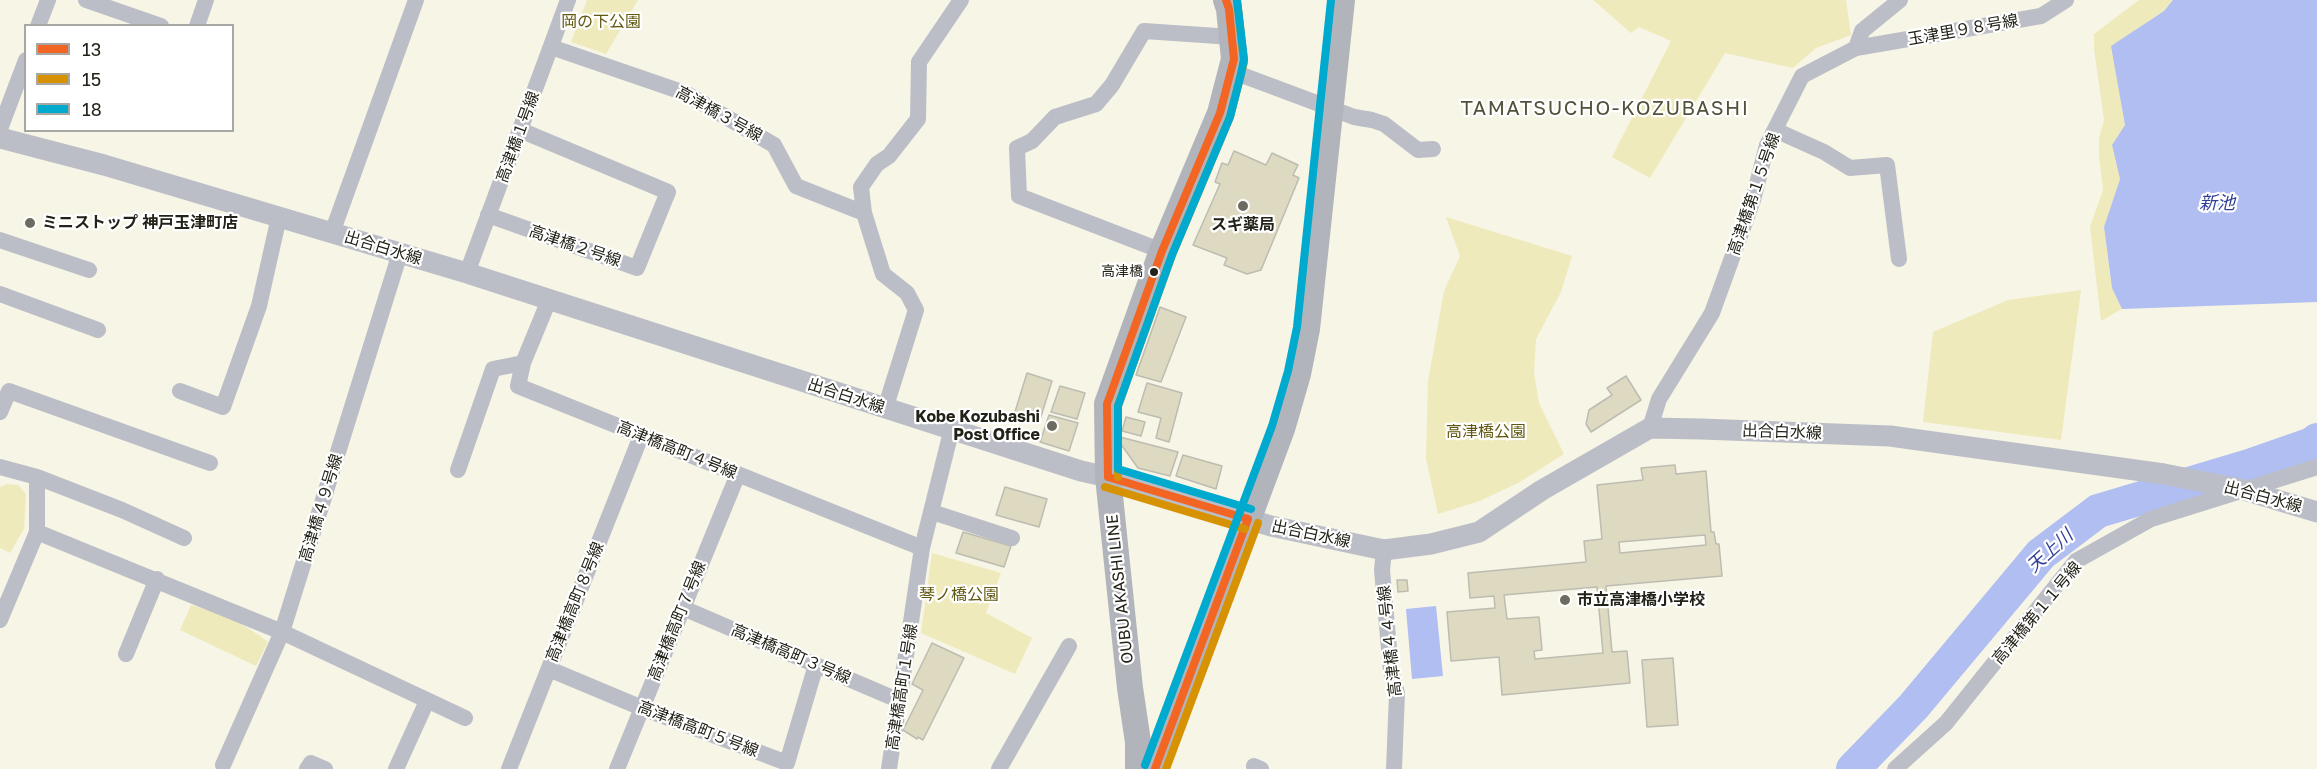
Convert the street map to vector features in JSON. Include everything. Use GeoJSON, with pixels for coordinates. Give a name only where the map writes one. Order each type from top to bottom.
{"type":"FeatureCollection","features":[{"type":"Feature","properties":{"kind":"main road","name":"OUBU AKASHI LINE"},"geometry":{"type":"LineString","coordinates":[[1138,769],[1138,742],[1130,688],[1108,477],[1107,404],[1162,251],[1220,113],[1234,59],[1226,0]]}},
{"type":"Feature","properties":{"kind":"main road"},"geometry":{"type":"LineString","coordinates":[[1155,769],[1282,429],[1298,374],[1316,256],[1342,0]]}},
{"type":"Feature","properties":{"kind":"street"},"geometry":{"type":"LineString","coordinates":[[39,24],[48,0]]}},
{"type":"Feature","properties":{"kind":"street"},"geometry":{"type":"LineString","coordinates":[[86,0],[155,24]]}},
{"type":"Feature","properties":{"kind":"street"},"geometry":{"type":"LineString","coordinates":[[198,24],[206,0]]}},
{"type":"Feature","properties":{"kind":"street"},"geometry":{"type":"LineString","coordinates":[[332,233],[416,0]]}},
{"type":"Feature","properties":{"kind":"street","name":"高津橋１号線"},"geometry":{"type":"LineString","coordinates":[[467,273],[568,0]]}},
{"type":"Feature","properties":{"kind":"street"},"geometry":{"type":"LineString","coordinates":[[885,409],[916,310],[907,293],[883,274],[864,213],[861,187],[877,164],[889,156],[918,119],[919,62],[961,0]]}},
{"type":"Feature","properties":{"kind":"street","name":"高津橋第１５号線"},"geometry":{"type":"LineString","coordinates":[[1650,428],[1659,399],[1712,314],[1753,200],[1767,145],[1802,76],[1856,48],[1862,31],[1900,0]]}},
{"type":"Feature","properties":{"kind":"street","name":"玉津里９８号線"},"geometry":{"type":"LineString","coordinates":[[1856,48],[2042,16],[2066,0]]}},
{"type":"Feature","properties":{"kind":"street"},"geometry":{"type":"LineString","coordinates":[[1162,251],[1019,196],[1017,148],[1032,141],[1054,117],[1096,104],[1112,85],[1144,31],[1232,37]]}},
{"type":"Feature","properties":{"kind":"street","name":"高津橋３号線"},"geometry":{"type":"LineString","coordinates":[[551,46],[685,93],[774,145],[796,186],[864,213]]}},
{"type":"Feature","properties":{"kind":"street"},"geometry":{"type":"LineString","coordinates":[[0,129],[24,65]]}},
{"type":"Feature","properties":{"kind":"street"},"geometry":{"type":"LineString","coordinates":[[1231,71],[1354,117],[1384,124],[1419,150],[1433,149]]}},
{"type":"Feature","properties":{"kind":"street","name":"高津橋２号線"},"geometry":{"type":"LineString","coordinates":[[489,215],[637,268],[668,192],[520,130]]}},
{"type":"Feature","properties":{"kind":"street"},"geometry":{"type":"LineString","coordinates":[[1774,130],[1824,152],[1850,168],[1887,165],[1899,259]]}},
{"type":"Feature","properties":{"kind":"street","name":"出合白水線"},"geometry":{"type":"LineString","coordinates":[[0,138],[104,165],[467,273],[1081,471],[1271,526],[1384,550],[1431,544],[1479,532],[1542,490],[1650,428],[1890,436],[2164,474],[2244,490],[2317,512]]}},
{"type":"Feature","properties":{"kind":"street"},"geometry":{"type":"LineString","coordinates":[[180,391],[223,407],[259,306],[279,217]]}},
{"type":"Feature","properties":{"kind":"street"},"geometry":{"type":"LineString","coordinates":[[0,240],[89,270]]}},
{"type":"Feature","properties":{"kind":"street","name":"高津橋４９号線"},"geometry":{"type":"LineString","coordinates":[[223,765],[282,632],[400,254]]}},
{"type":"Feature","properties":{"kind":"street"},"geometry":{"type":"LineString","coordinates":[[0,294],[98,330]]}},
{"type":"Feature","properties":{"kind":"street","name":"高津橋高町４号線"},"geometry":{"type":"LineString","coordinates":[[549,300],[523,363],[518,386],[922,548]]}},
{"type":"Feature","properties":{"kind":"street"},"geometry":{"type":"LineString","coordinates":[[458,470],[493,369],[523,363]]}},
{"type":"Feature","properties":{"kind":"street"},"geometry":{"type":"LineString","coordinates":[[0,412],[9,391],[210,463]]}},
{"type":"Feature","properties":{"kind":"street","name":"高津橋高町１号線"},"geometry":{"type":"LineString","coordinates":[[889,769],[922,548],[952,428]]}},
{"type":"Feature","properties":{"kind":"street","name":"高津橋高町８号線"},"geometry":{"type":"LineString","coordinates":[[509,769],[641,436]]}},
{"type":"Feature","properties":{"kind":"street","name":"高津橋第１１号線"},"geometry":{"type":"LineString","coordinates":[[1895,769],[1946,723],[2076,561],[2151,519],[2317,467]]}},
{"type":"Feature","properties":{"kind":"street"},"geometry":{"type":"LineString","coordinates":[[1,469],[37,477],[122,510],[184,538]]}},
{"type":"Feature","properties":{"kind":"street","name":"高津橋高町７号線"},"geometry":{"type":"LineString","coordinates":[[616,769],[738,474]]}},
{"type":"Feature","properties":{"kind":"street"},"geometry":{"type":"LineString","coordinates":[[0,620],[37,532],[37,477]]}},
{"type":"Feature","properties":{"kind":"street"},"geometry":{"type":"LineString","coordinates":[[932,512],[1012,537]]}},
{"type":"Feature","properties":{"kind":"street"},"geometry":{"type":"LineString","coordinates":[[37,532],[157,579],[282,632],[465,718]]}},
{"type":"Feature","properties":{"kind":"street","name":"高津橋４４号線"},"geometry":{"type":"LineString","coordinates":[[1384,550],[1382,570],[1391,671],[1397,693],[1394,769]]}},
{"type":"Feature","properties":{"kind":"street"},"geometry":{"type":"LineString","coordinates":[[126,654],[157,579]]}},
{"type":"Feature","properties":{"kind":"street","name":"高津橋高町３号線"},"geometry":{"type":"LineString","coordinates":[[682,608],[900,701]]}},
{"type":"Feature","properties":{"kind":"street"},"geometry":{"type":"LineString","coordinates":[[999,769],[1069,646]]}},
{"type":"Feature","properties":{"kind":"street","name":"高津橋高町５号線"},"geometry":{"type":"LineString","coordinates":[[549,669],[642,708],[787,762],[816,665]]}},
{"type":"Feature","properties":{"kind":"street"},"geometry":{"type":"LineString","coordinates":[[396,769],[427,701]]}},
{"type":"Feature","properties":{"kind":"street"},"geometry":{"type":"LineString","coordinates":[[307,769],[311,762],[325,769]]}},
{"type":"Feature","properties":{"kind":"green space","name":"岡の下公園"},"geometry":{"type":"Polygon","coordinates":[[[587,0],[638,0],[606,54],[571,42],[587,0]]]}},
{"type":"Feature","properties":{"kind":"green space"},"geometry":{"type":"Polygon","coordinates":[[[1593,0],[1846,0],[1851,35],[1816,48],[1793,68],[1725,53],[1650,178],[1612,157],[1671,41],[1639,27],[1631,33],[1593,0]]]}},
{"type":"Feature","properties":{"kind":"green space"},"geometry":{"type":"Polygon","coordinates":[[[2139,0],[2173,0],[2164,11],[2112,46],[2125,126],[2112,145],[2120,179],[2104,228],[2112,288],[2122,309],[2101,321],[2090,227],[2103,190],[2099,138],[2104,120],[2094,34],[2139,0]]]}},
{"type":"Feature","properties":{"kind":"green space","name":"高津橋公園"},"geometry":{"type":"Polygon","coordinates":[[[1446,217],[1572,256],[1561,292],[1536,339],[1534,373],[1539,403],[1564,454],[1520,482],[1480,501],[1438,514],[1426,459],[1428,381],[1444,291],[1460,256],[1446,217]]]}},
{"type":"Feature","properties":{"kind":"green space"},"geometry":{"type":"Polygon","coordinates":[[[2081,290],[2061,440],[1923,422],[1933,332],[2008,300],[2081,290]]]}},
{"type":"Feature","properties":{"kind":"green space"},"geometry":{"type":"Polygon","coordinates":[[[7,484],[18,485],[26,494],[24,529],[10,553],[0,548],[0,487],[7,484]]]}},
{"type":"Feature","properties":{"kind":"green space","name":"琴ノ橋公園"},"geometry":{"type":"Polygon","coordinates":[[[932,553],[1001,573],[986,613],[1032,638],[1015,674],[921,633],[932,553]]]}},
{"type":"Feature","properties":{"kind":"green space"},"geometry":{"type":"Polygon","coordinates":[[[191,605],[231,619],[268,642],[256,666],[180,630],[191,605]]]}},
{"type":"Feature","properties":{"kind":"water","name":"新池"},"geometry":{"type":"Polygon","coordinates":[[[2173,0],[2317,0],[2317,302],[2122,309],[2112,288],[2104,227],[2120,179],[2112,145],[2125,125],[2111,46],[2164,11],[2173,0]]]}},
{"type":"Feature","properties":{"kind":"water"},"geometry":{"type":"Polygon","coordinates":[[[1436,606],[1443,676],[1412,679],[1406,609],[1436,606]]]}},
{"type":"Feature","properties":{"kind":"building"},"geometry":{"type":"Polygon","coordinates":[[[1234,151],[1266,165],[1272,153],[1298,165],[1293,175],[1299,178],[1261,270],[1247,274],[1224,265],[1227,258],[1193,245],[1220,184],[1215,182],[1222,163],[1228,165],[1234,151]]]}},
{"type":"Feature","properties":{"kind":"building"},"geometry":{"type":"Polygon","coordinates":[[[1160,307],[1186,317],[1161,382],[1136,375],[1160,307]]]}},
{"type":"Feature","properties":{"kind":"building"},"geometry":{"type":"Polygon","coordinates":[[[1027,373],[1052,381],[1039,423],[1014,415],[1027,373]]]}},
{"type":"Feature","properties":{"kind":"building"},"geometry":{"type":"Polygon","coordinates":[[[1626,376],[1641,400],[1591,432],[1586,424],[1589,410],[1612,395],[1607,388],[1626,376]]]}},
{"type":"Feature","properties":{"kind":"building"},"geometry":{"type":"Polygon","coordinates":[[[1147,383],[1182,393],[1169,442],[1156,438],[1161,418],[1138,412],[1147,383]]]}},
{"type":"Feature","properties":{"kind":"building"},"geometry":{"type":"Polygon","coordinates":[[[1060,386],[1085,393],[1077,419],[1051,412],[1060,386]]]}},
{"type":"Feature","properties":{"kind":"building"},"geometry":{"type":"Polygon","coordinates":[[[1049,415],[1078,423],[1069,451],[1040,442],[1049,415]]]}},
{"type":"Feature","properties":{"kind":"building"},"geometry":{"type":"Polygon","coordinates":[[[1126,417],[1145,422],[1141,436],[1122,431],[1126,417]]]}},
{"type":"Feature","properties":{"kind":"building"},"geometry":{"type":"Polygon","coordinates":[[[1120,437],[1178,452],[1170,476],[1138,468],[1120,443],[1120,437]]]}},
{"type":"Feature","properties":{"kind":"building"},"geometry":{"type":"Polygon","coordinates":[[[1183,455],[1222,466],[1216,489],[1176,476],[1183,455]]]}},
{"type":"Feature","properties":{"kind":"building"},"geometry":{"type":"Polygon","coordinates":[[[1675,465],[1676,474],[1706,471],[1711,532],[1714,532],[1716,544],[1719,544],[1722,576],[1606,586],[1612,652],[1627,651],[1630,683],[1502,695],[1499,657],[1451,661],[1447,612],[1495,608],[1494,596],[1470,598],[1468,573],[1586,562],[1584,541],[1602,539],[1597,485],[1643,480],[1641,468],[1675,465]],[[1705,535],[1619,542],[1620,553],[1706,545],[1705,535]],[[1597,587],[1504,595],[1507,619],[1539,617],[1542,650],[1534,651],[1535,659],[1603,653],[1597,587]]]}},
{"type":"Feature","properties":{"kind":"building"},"geometry":{"type":"Polygon","coordinates":[[[1005,487],[1047,499],[1039,527],[996,515],[1005,487]]]}},
{"type":"Feature","properties":{"kind":"building"},"geometry":{"type":"Polygon","coordinates":[[[963,532],[1011,546],[1004,567],[956,553],[963,532]]]}},
{"type":"Feature","properties":{"kind":"building"},"geometry":{"type":"Polygon","coordinates":[[[1397,580],[1407,580],[1408,591],[1398,592],[1397,580]]]}},
{"type":"Feature","properties":{"kind":"building"},"geometry":{"type":"Polygon","coordinates":[[[932,643],[964,658],[923,740],[903,730],[923,690],[912,684],[932,643]]]}},
{"type":"Feature","properties":{"kind":"building"},"geometry":{"type":"Polygon","coordinates":[[[1673,658],[1678,725],[1647,727],[1642,660],[1673,658]]]}},
{"type":"Feature","properties":{"kind":"waterway","name":"天上川"},"geometry":{"type":"LineString","coordinates":[[1853,769],[1913,707],[2041,554],[2098,511],[2249,466],[2312,444],[2317,440]]}},
{"type":"Feature","properties":{"kind":"transit line","name":"13"},"geometry":{"type":"LineString","coordinates":[[1108,477],[1107,404],[1162,251],[1220,113],[1234,59],[1226,0]]}},
{"type":"Feature","properties":{"kind":"transit line","name":"15"},"geometry":{"type":"LineString","coordinates":[[1118,477],[1118,406],[1172,255],[1230,117],[1244,62],[1237,0]]}},
{"type":"Feature","properties":{"kind":"transit line","name":"18"},"geometry":{"type":"LineString","coordinates":[[1237,0],[1244,59],[1241,74],[1230,117],[1172,255],[1118,406],[1118,469],[1251,509]]}},
{"type":"Feature","properties":{"kind":"transit line","name":"18"},"geometry":{"type":"LineString","coordinates":[[1145,765],[1272,426],[1288,371],[1297,327],[1331,0]]}},
{"type":"Feature","properties":{"kind":"transit line","name":"13"},"geometry":{"type":"LineString","coordinates":[[1108,477],[1248,519]]}},
{"type":"Feature","properties":{"kind":"transit line","name":"15"},"geometry":{"type":"LineString","coordinates":[[1105,487],[1245,529]]}},
{"type":"Feature","properties":{"kind":"transit line","name":"13"},"geometry":{"type":"LineString","coordinates":[[1155,769],[1248,519]]}},
{"type":"Feature","properties":{"kind":"transit line","name":"15"},"geometry":{"type":"LineString","coordinates":[[1166,769],[1258,523]]}},
{"type":"Feature","properties":{"kind":"place","name":"スギ薬局"},"geometry":{"type":"Point","coordinates":[1243,206]}},
{"type":"Feature","properties":{"kind":"place","name":"ミニストップ 神戸玉津町店"},"geometry":{"type":"Point","coordinates":[30,223]}},
{"type":"Feature","properties":{"kind":"place","name":"高津橋"},"geometry":{"type":"Point","coordinates":[1154,272]}},
{"type":"Feature","properties":{"kind":"place","name":"Kobe Kozubashi Post Office"},"geometry":{"type":"Point","coordinates":[1052,426]}},
{"type":"Feature","properties":{"kind":"place","name":"市立高津橋小学校"},"geometry":{"type":"Point","coordinates":[1565,600]}},
{"type":"Feature","properties":{"kind":"district","name":"TAMATSUCHO-KOZUBASHI"},"geometry":{"type":"Point","coordinates":[1605,109]}}]}
